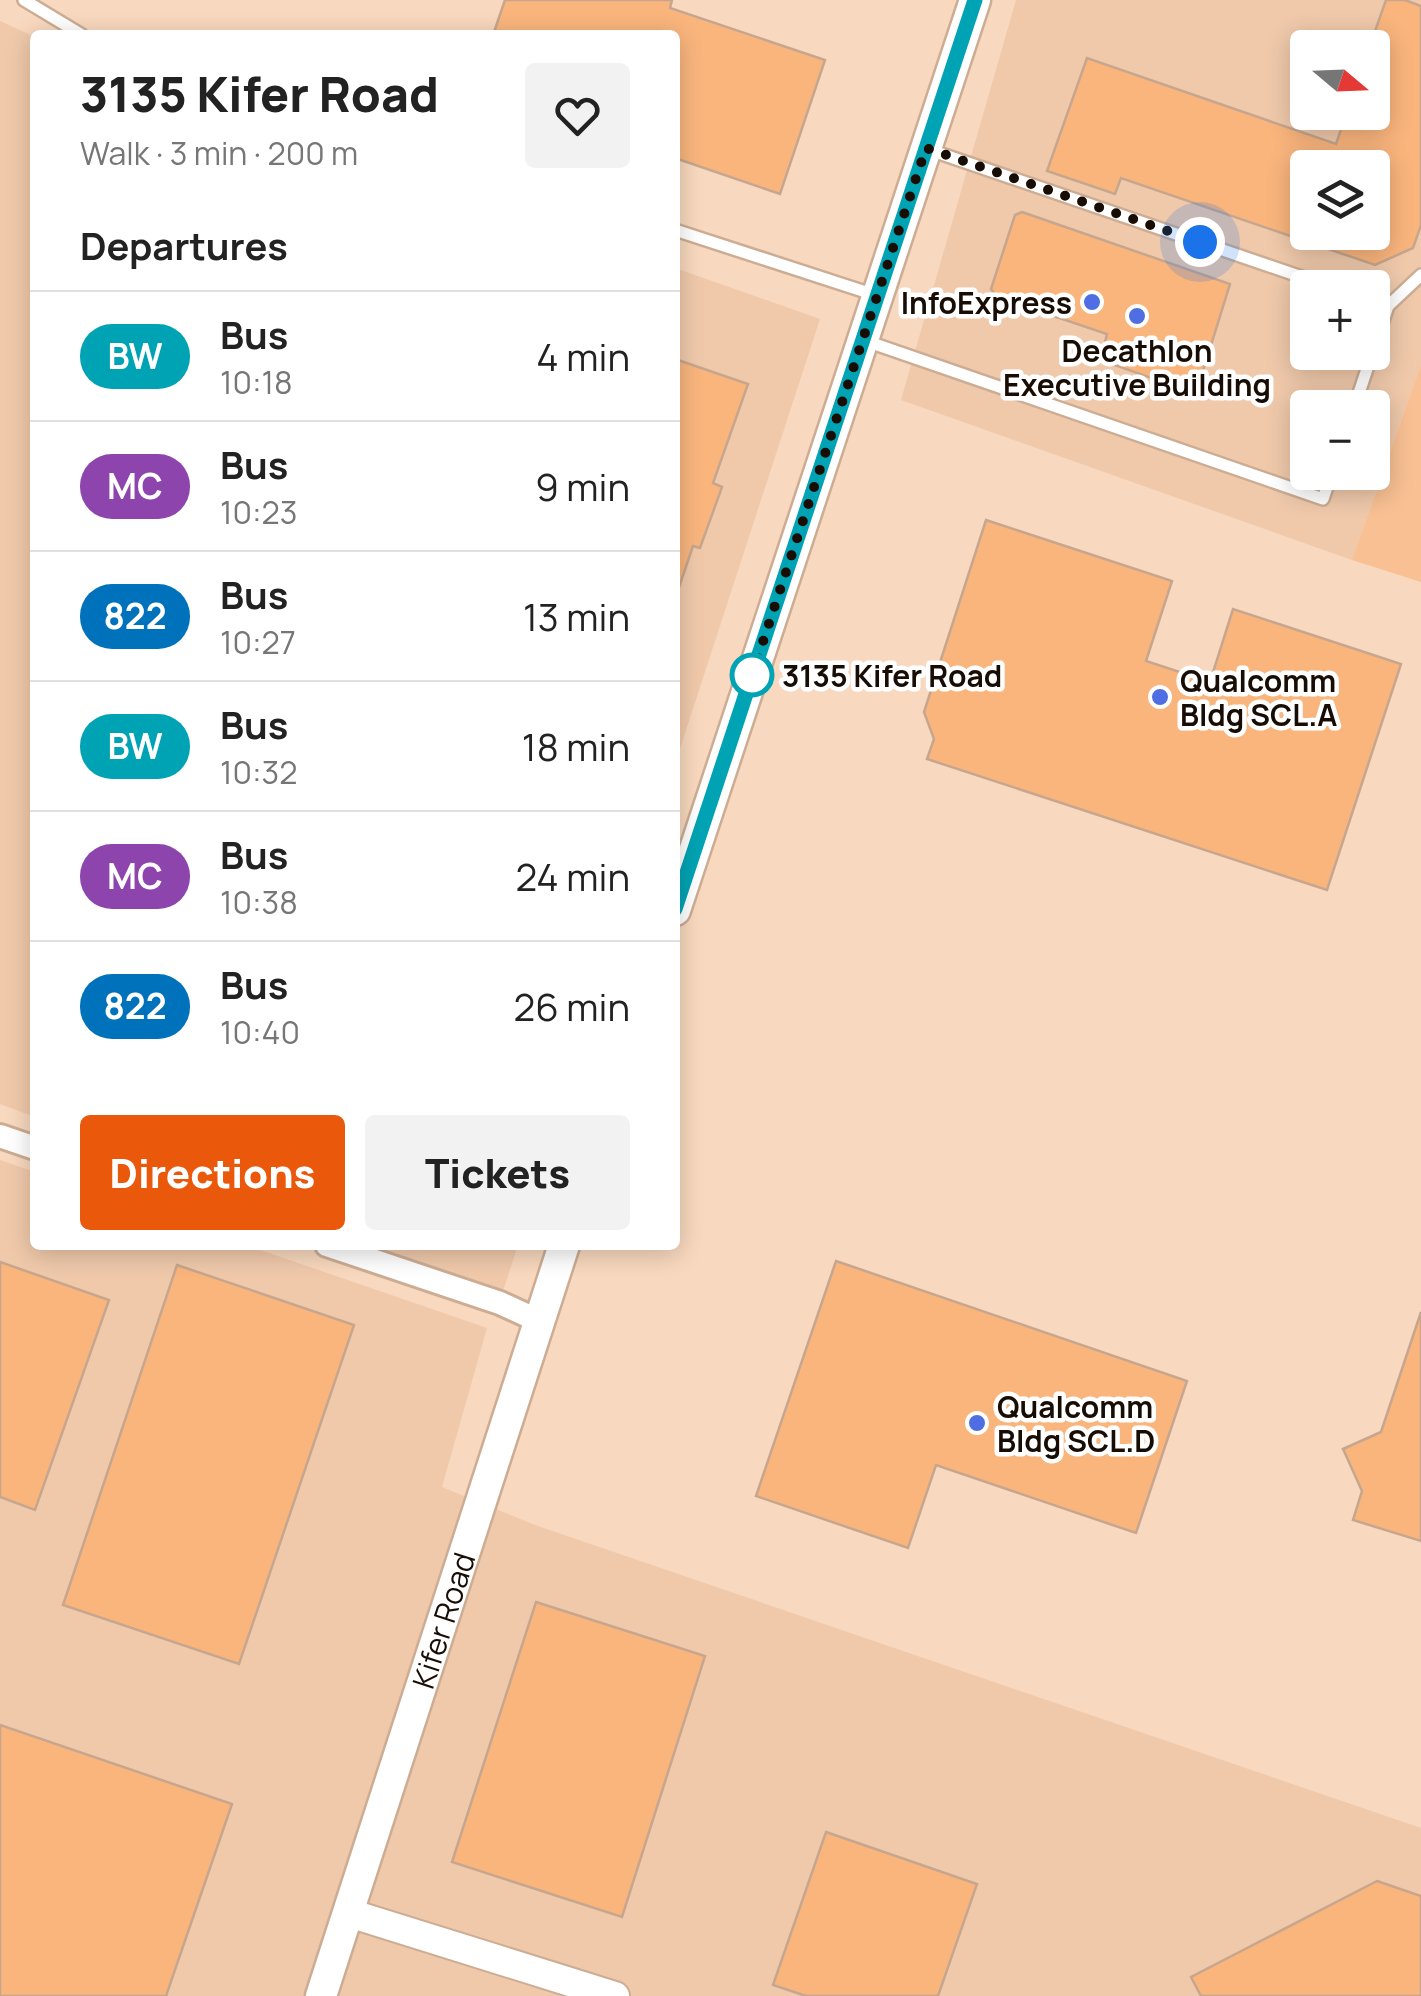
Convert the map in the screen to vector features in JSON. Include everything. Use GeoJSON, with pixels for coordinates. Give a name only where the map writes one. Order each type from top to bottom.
{"type":"FeatureCollection","features":[{"type":"Feature","properties":{"kind":"main road"},"geometry":{"type":"LineString","coordinates":[[680,895],[975,0]]}},
{"type":"Feature","properties":{"kind":"main road","name":"Kifer Road"},"geometry":{"type":"LineString","coordinates":[[321,1996],[562,1250]]}},
{"type":"Feature","properties":{"kind":"street"},"geometry":{"type":"LineString","coordinates":[[0,1136],[30,1146]]}},
{"type":"Feature","properties":{"kind":"street"},"geometry":{"type":"LineString","coordinates":[[342,1250],[500,1303],[539,1321]]}},
{"type":"Feature","properties":{"kind":"street"},"geometry":{"type":"LineString","coordinates":[[349,1913],[614,1996]]}},
{"type":"Feature","properties":{"kind":"lane"},"geometry":{"type":"LineString","coordinates":[[24,0],[74,30]]}},
{"type":"Feature","properties":{"kind":"lane"},"geometry":{"type":"LineString","coordinates":[[926,148],[1290,273]]}},
{"type":"Feature","properties":{"kind":"lane"},"geometry":{"type":"LineString","coordinates":[[680,232],[877,296]]}},
{"type":"Feature","properties":{"kind":"lane"},"geometry":{"type":"LineString","coordinates":[[1390,304],[1421,275]]}},
{"type":"Feature","properties":{"kind":"lane"},"geometry":{"type":"LineString","coordinates":[[862,340],[1290,488]]}},
{"type":"Feature","properties":{"kind":"lane"},"geometry":{"type":"LineString","coordinates":[[1297,490],[1323,499],[1326,490]]}},
{"type":"Feature","properties":{"kind":"shaded area"},"geometry":{"type":"Polygon","coordinates":[[[1016,0],[1421,0],[1421,365],[1390,453],[1390,390],[1290,390],[1290,490],[1377,490],[1352,560],[901,400],[1016,0]]]}},
{"type":"Feature","properties":{"kind":"shaded area"},"geometry":{"type":"Polygon","coordinates":[[[0,21],[30,35],[30,1115],[0,1104],[0,21]]]}},
{"type":"Feature","properties":{"kind":"shaded area"},"geometry":{"type":"Polygon","coordinates":[[[680,270],[820,319],[680,749],[680,270]]]}},
{"type":"Feature","properties":{"kind":"shaded area"},"geometry":{"type":"Polygon","coordinates":[[[1421,365],[1421,582],[1352,560],[1377,490],[1390,490],[1390,453],[1421,365]]]}},
{"type":"Feature","properties":{"kind":"shaded area"},"geometry":{"type":"Polygon","coordinates":[[[0,1160],[30,1170],[30,1250],[261,1250],[487,1328],[442,1487],[535,1525],[1421,1828],[1421,1996],[0,1996],[0,1160]]]}},
{"type":"Feature","properties":{"kind":"shaded area"},"geometry":{"type":"Polygon","coordinates":[[[384,1250],[516,1250],[502,1294],[384,1250]]]}},
{"type":"Feature","properties":{"kind":"building"},"geometry":{"type":"Polygon","coordinates":[[[505,0],[672,0],[670,8],[825,60],[780,194],[680,160],[680,30],[495,30],[505,0]]]}},
{"type":"Feature","properties":{"kind":"building"},"geometry":{"type":"Polygon","coordinates":[[[1386,0],[1405,0],[1421,6],[1421,225],[1413,248],[1375,265],[1331,250],[1390,250],[1390,150],[1290,150],[1290,236],[1121,178],[1115,194],[1047,171],[1087,58],[1336,144],[1341,130],[1390,130],[1390,30],[1375,30],[1386,0]]]}},
{"type":"Feature","properties":{"kind":"building","name":"Decathlon Executive Building"},"geometry":{"type":"Polygon","coordinates":[[[1022,212],[1230,284],[1198,387],[1188,391],[1106,362],[1101,358],[1107,334],[997,297],[991,289],[1015,215],[1022,212]]]}},
{"type":"Feature","properties":{"kind":"building"},"geometry":{"type":"Polygon","coordinates":[[[680,361],[748,384],[713,483],[722,487],[700,548],[693,546],[680,584],[680,361]]]}},
{"type":"Feature","properties":{"kind":"building","name":"Qualcomm Bldg SCL.A"},"geometry":{"type":"Polygon","coordinates":[[[986,520],[1172,581],[1146,661],[1210,682],[1233,609],[1401,664],[1327,890],[927,759],[934,739],[924,712],[986,520]]]}},
{"type":"Feature","properties":{"kind":"building","name":"Qualcomm Bldg SCL.D"},"geometry":{"type":"Polygon","coordinates":[[[836,1261],[1187,1381],[1136,1533],[936,1465],[908,1548],[756,1496],[836,1261]]]}},
{"type":"Feature","properties":{"kind":"building"},"geometry":{"type":"Polygon","coordinates":[[[0,1262],[109,1300],[35,1510],[0,1497],[0,1262]]]}},
{"type":"Feature","properties":{"kind":"building"},"geometry":{"type":"Polygon","coordinates":[[[177,1265],[354,1325],[239,1664],[63,1605],[177,1265]]]}},
{"type":"Feature","properties":{"kind":"building"},"geometry":{"type":"Polygon","coordinates":[[[1421,1312],[1421,1541],[1353,1520],[1362,1491],[1343,1449],[1381,1432],[1421,1312]]]}},
{"type":"Feature","properties":{"kind":"building"},"geometry":{"type":"Polygon","coordinates":[[[536,1602],[705,1656],[622,1917],[452,1862],[536,1602]]]}},
{"type":"Feature","properties":{"kind":"building"},"geometry":{"type":"Polygon","coordinates":[[[0,1725],[232,1804],[166,1996],[0,1996],[0,1725]]]}},
{"type":"Feature","properties":{"kind":"building"},"geometry":{"type":"Polygon","coordinates":[[[826,1832],[977,1884],[938,1996],[806,1996],[773,1985],[826,1832]]]}},
{"type":"Feature","properties":{"kind":"building"},"geometry":{"type":"Polygon","coordinates":[[[1377,1881],[1421,1896],[1421,1996],[1201,1996],[1191,1977],[1377,1881]]]}},
{"type":"Feature","properties":{"kind":"bus line","name":"BW"},"geometry":{"type":"LineString","coordinates":[[680,894],[975,0]]}},
{"type":"Feature","properties":{"kind":"place","name":"InfoExpress"},"geometry":{"type":"Point","coordinates":[1092,302]}},
{"type":"Feature","properties":{"kind":"place","name":"Decathlon Executive Building"},"geometry":{"type":"Point","coordinates":[1137,316]}},
{"type":"Feature","properties":{"kind":"place","name":"3135 Kifer Road"},"geometry":{"type":"Point","coordinates":[752,675]}},
{"type":"Feature","properties":{"kind":"place","name":"Qualcomm Bldg SCL.A"},"geometry":{"type":"Point","coordinates":[1160,697]}},
{"type":"Feature","properties":{"kind":"place","name":"Qualcomm Bldg SCL.D"},"geometry":{"type":"Point","coordinates":[977,1423]}},
{"type":"Feature","properties":{"kind":"route"},"geometry":{"type":"LineString","coordinates":[[752,675],[926,148],[1200,242]]}}]}
